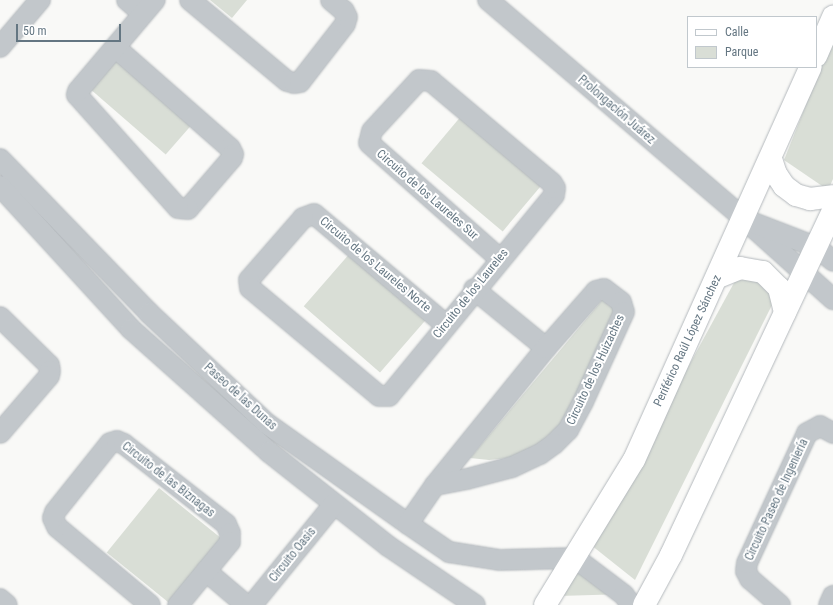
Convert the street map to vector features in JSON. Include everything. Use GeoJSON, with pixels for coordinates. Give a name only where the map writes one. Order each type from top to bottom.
{"type":"FeatureCollection","features":[{"type":"Feature","properties":{"kind":"main road"},"geometry":{"type":"LineString","coordinates":[[817,54],[833,17]]}},
{"type":"Feature","properties":{"kind":"main road","name":"Periférico Raúl López Sánchez"},"geometry":{"type":"LineString","coordinates":[[545,605],[634,460],[718,277],[811,68]]}},
{"type":"Feature","properties":{"kind":"main road"},"geometry":{"type":"LineString","coordinates":[[771,159],[776,174],[784,186],[796,195],[810,199],[833,196]]}},
{"type":"Feature","properties":{"kind":"main road"},"geometry":{"type":"LineString","coordinates":[[644,605],[671,555],[833,211]]}},
{"type":"Feature","properties":{"kind":"main road"},"geometry":{"type":"LineString","coordinates":[[718,277],[740,268],[763,272],[779,288],[785,312]]}},
{"type":"Feature","properties":{"kind":"street"},"geometry":{"type":"LineString","coordinates":[[0,47],[40,0]]}},
{"type":"Feature","properties":{"kind":"street"},"geometry":{"type":"LineString","coordinates":[[116,48],[230,148],[232,158],[188,209],[183,210],[178,208],[77,95],[149,7],[127,0]]}},
{"type":"Feature","properties":{"kind":"street"},"geometry":{"type":"LineString","coordinates":[[190,0],[287,81],[294,83],[300,82],[345,24],[347,17],[344,11],[331,0]]}},
{"type":"Feature","properties":{"kind":"street","name":"Prolongación Juárez"},"geometry":{"type":"LineString","coordinates":[[488,0],[744,219],[803,274],[833,299]]}},
{"type":"Feature","properties":{"kind":"street","name":"Circuito de los Laureles Sur"},"geometry":{"type":"LineString","coordinates":[[500,259],[372,148],[369,143],[372,131],[419,80],[431,81],[552,183],[555,188]]}},
{"type":"Feature","properties":{"kind":"street","name":"Paseo de las Dunas"},"geometry":{"type":"LineString","coordinates":[[0,159],[149,313],[266,423],[408,524],[450,552],[500,560],[575,558]]}},
{"type":"Feature","properties":{"kind":"street","name":"Paseo de las Dunas"},"geometry":{"type":"LineString","coordinates":[[0,186],[132,329],[252,437],[334,504],[435,578],[476,605]]}},
{"type":"Feature","properties":{"kind":"street","name":"Circuito de los Laureles"},"geometry":{"type":"LineString","coordinates":[[384,398],[389,396],[474,289],[554,195],[555,188]]}},
{"type":"Feature","properties":{"kind":"street","name":"Circuito de los Laureles Norte"},"geometry":{"type":"LineString","coordinates":[[384,398],[379,396],[250,288],[249,280],[303,218],[314,214],[446,325]]}},
{"type":"Feature","properties":{"kind":"street"},"geometry":{"type":"LineString","coordinates":[[744,219],[816,247],[833,261]]}},
{"type":"Feature","properties":{"kind":"street","name":"Circuito de los Huizaches"},"geometry":{"type":"LineString","coordinates":[[408,524],[435,485],[546,348],[600,288],[621,302],[624,312],[583,402],[568,430],[554,444],[540,454],[512,467],[467,479],[435,485]]}},
{"type":"Feature","properties":{"kind":"street"},"geometry":{"type":"LineString","coordinates":[[474,289],[546,348]]}},
{"type":"Feature","properties":{"kind":"street"},"geometry":{"type":"LineString","coordinates":[[0,317],[49,365],[50,371],[49,376],[0,433]]}},
{"type":"Feature","properties":{"kind":"street"},"geometry":{"type":"LineString","coordinates":[[252,437],[266,423]]}},
{"type":"Feature","properties":{"kind":"street","name":"Circuito Paseo de Ingeniería"},"geometry":{"type":"LineString","coordinates":[[780,605],[750,579],[746,571],[747,563],[808,433],[820,426],[833,433]]}},
{"type":"Feature","properties":{"kind":"street","name":"Circuito de las Biznagas"},"geometry":{"type":"LineString","coordinates":[[150,605],[57,527],[54,518],[55,512],[110,443],[117,441],[124,444],[226,524],[230,533],[230,542],[178,605]]}},
{"type":"Feature","properties":{"kind":"street","name":"Circuito Oasis"},"geometry":{"type":"LineString","coordinates":[[252,605],[334,504]]}},
{"type":"Feature","properties":{"kind":"street"},"geometry":{"type":"LineString","coordinates":[[435,578],[450,552]]}},
{"type":"Feature","properties":{"kind":"street"},"geometry":{"type":"LineString","coordinates":[[575,558],[624,595],[631,605]]}},
{"type":"Feature","properties":{"kind":"street"},"geometry":{"type":"LineString","coordinates":[[206,571],[246,605]]}},
{"type":"Feature","properties":{"kind":"street"},"geometry":{"type":"LineString","coordinates":[[829,605],[833,596]]}},
{"type":"Feature","properties":{"kind":"street"},"geometry":{"type":"LineString","coordinates":[[0,599],[7,605]]}},
{"type":"Feature","properties":{"kind":"green space"},"geometry":{"type":"Polygon","coordinates":[[[210,0],[247,0],[232,18],[210,0]]]}},
{"type":"Feature","properties":{"kind":"green space"},"geometry":{"type":"Polygon","coordinates":[[[833,37],[833,179],[828,190],[784,160],[833,37]]]}},
{"type":"Feature","properties":{"kind":"green space"},"geometry":{"type":"Polygon","coordinates":[[[114,54],[193,123],[166,155],[86,86],[114,54]]]}},
{"type":"Feature","properties":{"kind":"green space"},"geometry":{"type":"Polygon","coordinates":[[[462,115],[543,183],[503,231],[422,163],[462,115]]]}},
{"type":"Feature","properties":{"kind":"green space"},"geometry":{"type":"Polygon","coordinates":[[[351,252],[427,318],[380,373],[304,306],[351,252]]]}},
{"type":"Feature","properties":{"kind":"green space"},"geometry":{"type":"Polygon","coordinates":[[[742,276],[766,284],[774,301],[635,580],[591,545],[735,281],[742,276]]]}},
{"type":"Feature","properties":{"kind":"green space"},"geometry":{"type":"Polygon","coordinates":[[[603,299],[617,311],[562,423],[541,445],[509,458],[489,460],[470,458],[603,299]]]}},
{"type":"Feature","properties":{"kind":"green space"},"geometry":{"type":"Polygon","coordinates":[[[159,488],[221,538],[169,603],[107,553],[159,488]]]}},
{"type":"Feature","properties":{"kind":"green space"},"geometry":{"type":"Polygon","coordinates":[[[585,564],[626,594],[559,596],[585,564]]]}}]}
